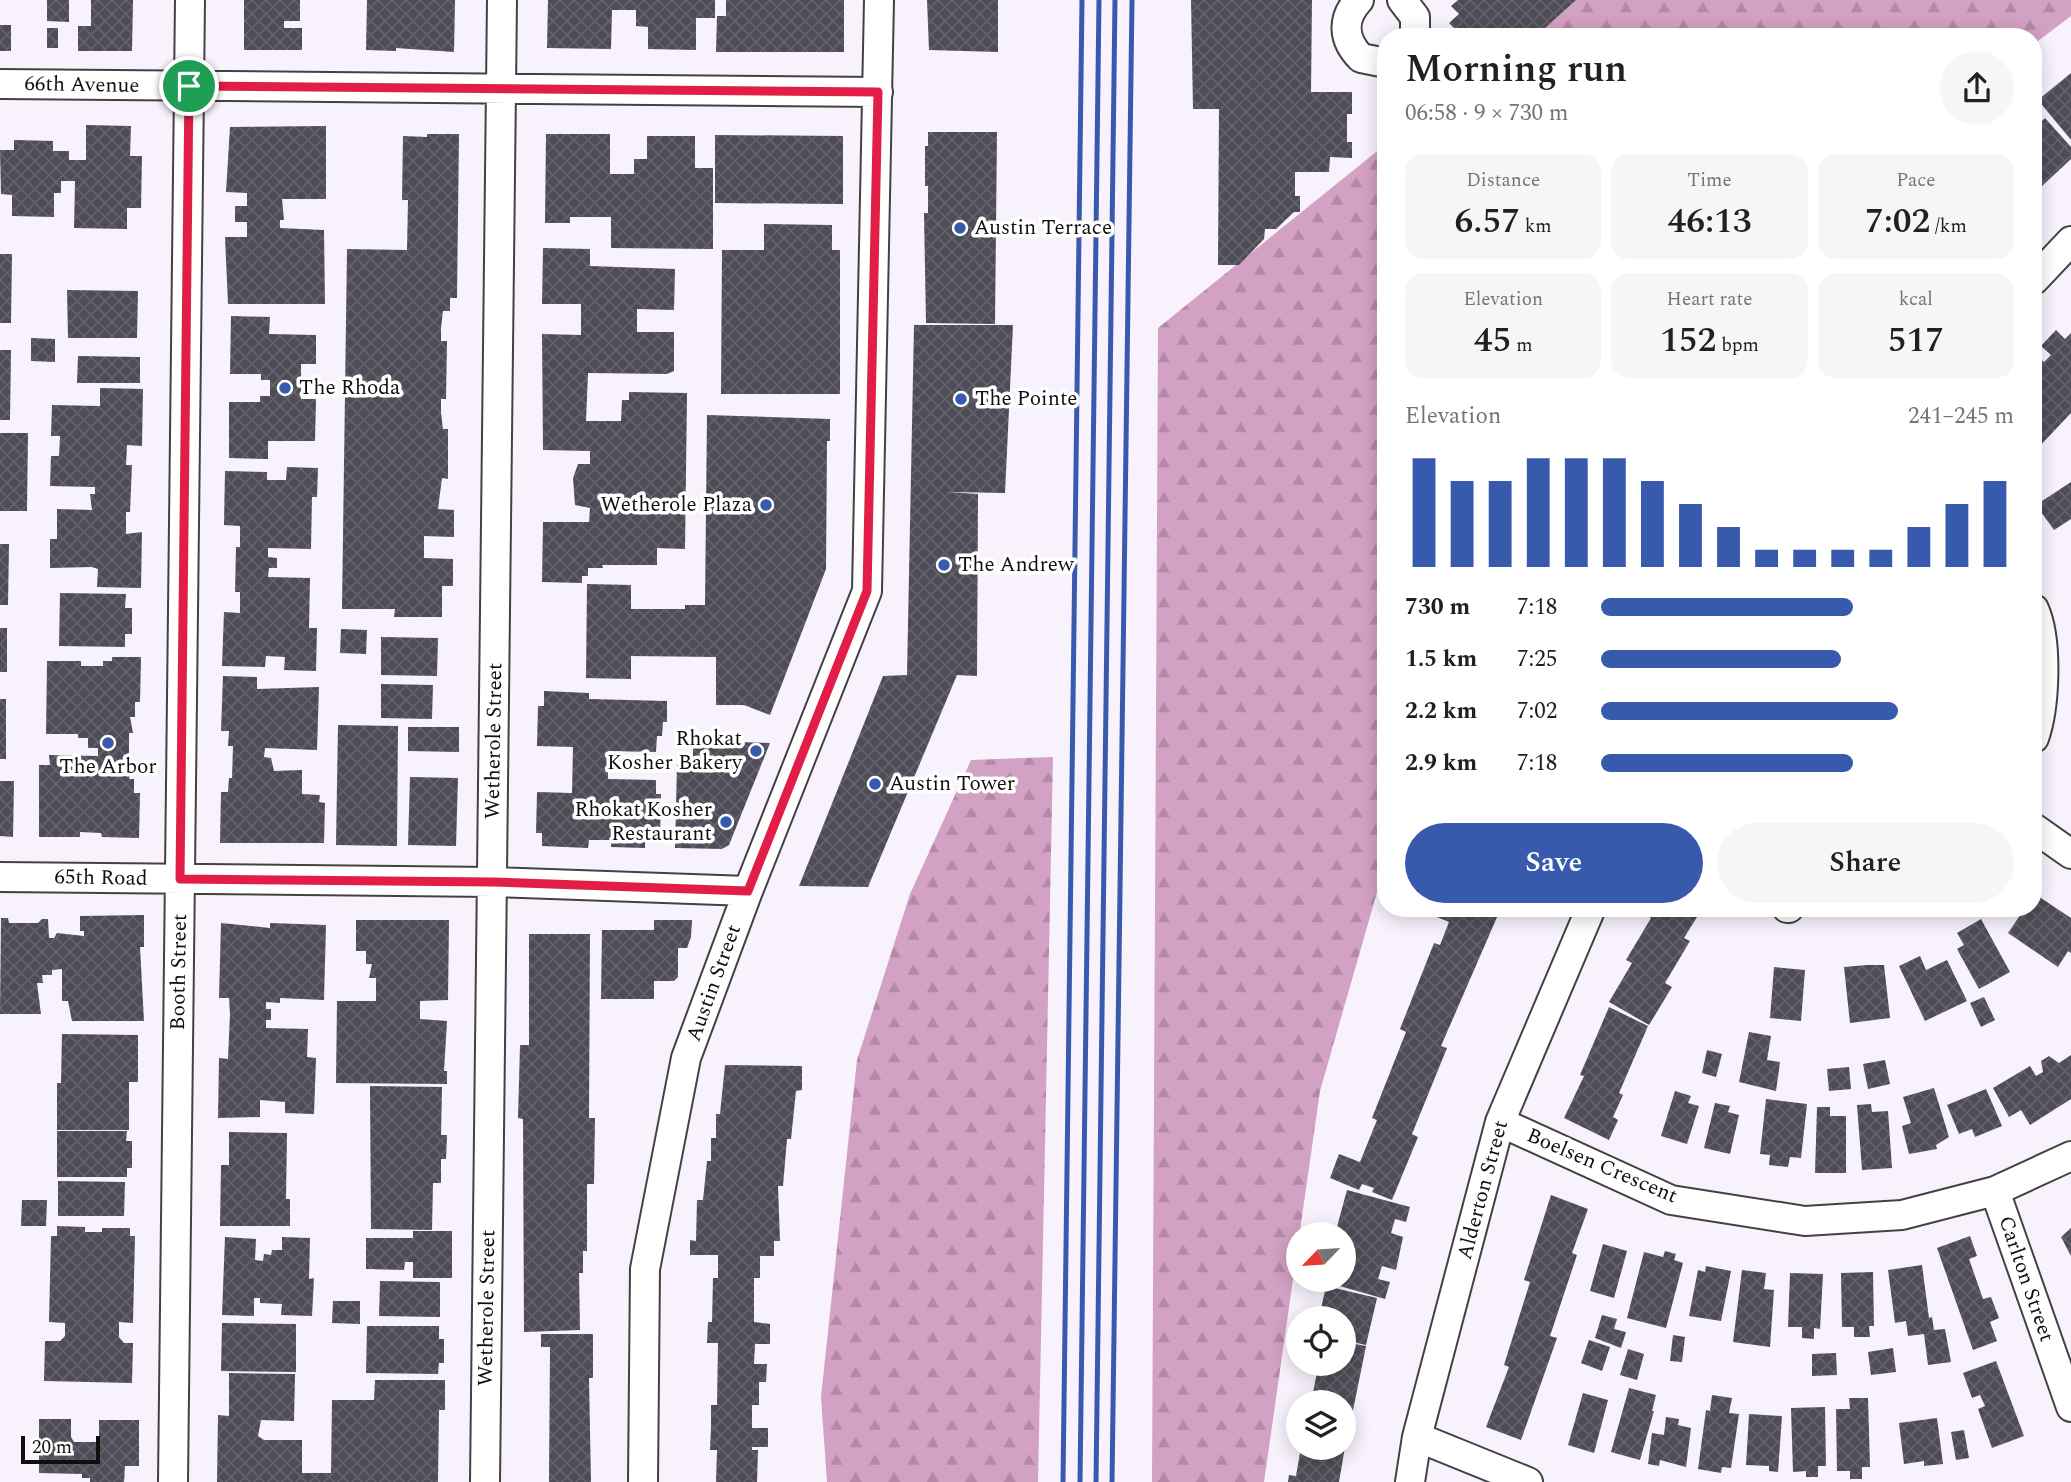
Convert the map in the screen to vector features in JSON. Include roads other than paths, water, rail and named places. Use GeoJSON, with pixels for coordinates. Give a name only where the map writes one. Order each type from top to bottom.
{"type":"FeatureCollection","features":[{"type":"Feature","properties":{"kind":"street","name":"Booth Street"},"geometry":{"type":"LineString","coordinates":[[173,1482],[190,0]]}},
{"type":"Feature","properties":{"kind":"street","name":"Wetherole Street"},"geometry":{"type":"LineString","coordinates":[[485,1482],[502,0]]}},
{"type":"Feature","properties":{"kind":"street","name":"Austin Street"},"geometry":{"type":"LineString","coordinates":[[643,1482],[645,1269],[686,1058],[748,891],[867,591],[879,0]]}},
{"type":"Feature","properties":{"kind":"street"},"geometry":{"type":"LineString","coordinates":[[1359,0],[1346,19],[1347,38],[1361,58],[1377,61]]}},
{"type":"Feature","properties":{"kind":"street"},"geometry":{"type":"LineString","coordinates":[[1402,0],[1415,17],[1415,28]]}},
{"type":"Feature","properties":{"kind":"street","name":"66th Avenue"},"geometry":{"type":"LineString","coordinates":[[0,84],[878,92]]}},
{"type":"Feature","properties":{"kind":"street"},"geometry":{"type":"LineString","coordinates":[[2042,272],[2071,241]]}},
{"type":"Feature","properties":{"kind":"street"},"geometry":{"type":"LineString","coordinates":[[2042,834],[2071,854]]}},
{"type":"Feature","properties":{"kind":"street","name":"65th Road"},"geometry":{"type":"LineString","coordinates":[[0,877],[493,882],[748,891]]}},
{"type":"Feature","properties":{"kind":"street","name":"Alderton Street"},"geometry":{"type":"LineString","coordinates":[[1410,1482],[1418,1437],[1500,1122],[1587,917]]}},
{"type":"Feature","properties":{"kind":"street","name":"Boelsen Crescent"},"geometry":{"type":"LineString","coordinates":[[1500,1122],[1671,1200],[1805,1221],[1902,1215],[1995,1191],[2071,1156]]}},
{"type":"Feature","properties":{"kind":"street","name":"Carlton Street"},"geometry":{"type":"LineString","coordinates":[[1995,1191],[2071,1407]]}},
{"type":"Feature","properties":{"kind":"street"},"geometry":{"type":"LineString","coordinates":[[1418,1437],[1528,1482]]}},
{"type":"Feature","properties":{"kind":"railway"},"geometry":{"type":"LineString","coordinates":[[1063,1482],[1082,0]]}},
{"type":"Feature","properties":{"kind":"railway"},"geometry":{"type":"LineString","coordinates":[[1080,1482],[1099,0]]}},
{"type":"Feature","properties":{"kind":"railway"},"geometry":{"type":"LineString","coordinates":[[1096,1482],[1115,0]]}},
{"type":"Feature","properties":{"kind":"railway"},"geometry":{"type":"LineString","coordinates":[[1112,1482],[1132,0]]}},
{"type":"Feature","properties":{"kind":"place","name":"Austin Terrace"},"geometry":{"type":"Point","coordinates":[960,228]}},
{"type":"Feature","properties":{"kind":"place","name":"The Rhoda"},"geometry":{"type":"Point","coordinates":[285,388]}},
{"type":"Feature","properties":{"kind":"place","name":"The Pointe"},"geometry":{"type":"Point","coordinates":[961,399]}},
{"type":"Feature","properties":{"kind":"place","name":"Wetherole Plaza"},"geometry":{"type":"Point","coordinates":[766,505]}},
{"type":"Feature","properties":{"kind":"place","name":"The Andrew"},"geometry":{"type":"Point","coordinates":[944,565]}},
{"type":"Feature","properties":{"kind":"place","name":"The Arbor"},"geometry":{"type":"Point","coordinates":[108,743]}},
{"type":"Feature","properties":{"kind":"place","name":"Rhokat Kosher Bakery"},"geometry":{"type":"Point","coordinates":[756,751]}},
{"type":"Feature","properties":{"kind":"place","name":"Austin Tower"},"geometry":{"type":"Point","coordinates":[875,784]}},
{"type":"Feature","properties":{"kind":"place","name":"Rhokat Kosher Restaurant"},"geometry":{"type":"Point","coordinates":[726,822]}}]}
